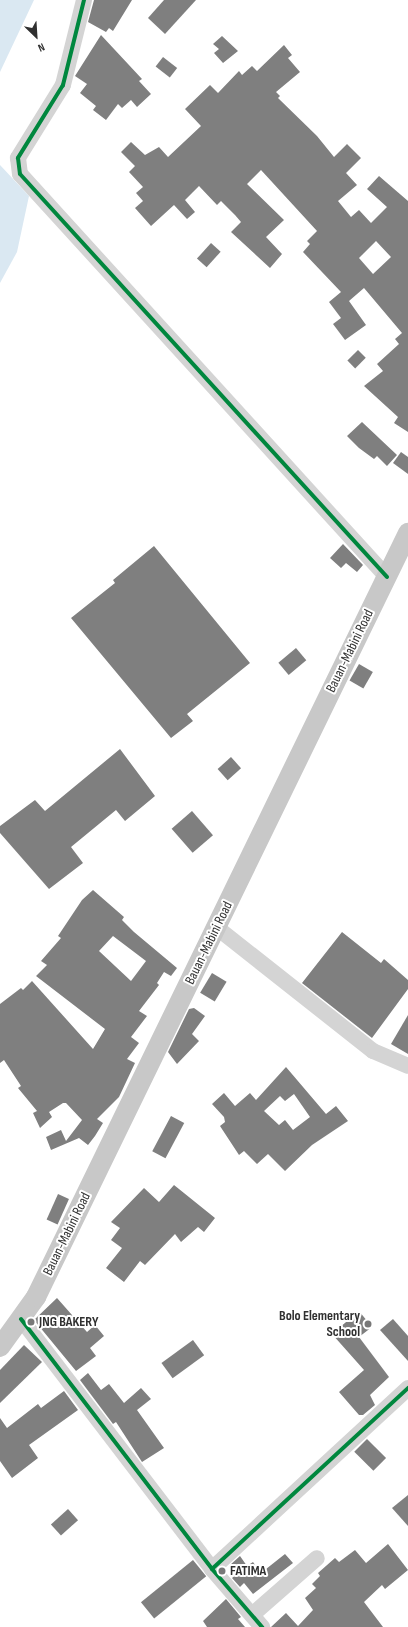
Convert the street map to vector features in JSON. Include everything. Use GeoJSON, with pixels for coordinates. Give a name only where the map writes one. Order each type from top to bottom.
{"type":"FeatureCollection","features":[{"type":"Feature","properties":{"kind":"main road","name":"Bauan-Mabini Road"},"geometry":{"type":"LineString","coordinates":[[0,1347],[36,1297],[408,533]]}},
{"type":"Feature","properties":{"kind":"street"},"geometry":{"type":"LineString","coordinates":[[84,0],[63,85],[18,158],[20,174],[387,577]]}},
{"type":"Feature","properties":{"kind":"street"},"geometry":{"type":"LineString","coordinates":[[216,927],[374,1051],[408,1066]]}},
{"type":"Feature","properties":{"kind":"street"},"geometry":{"type":"LineString","coordinates":[[20,1319],[212,1569],[257,1621],[317,1558]]}},
{"type":"Feature","properties":{"kind":"street"},"geometry":{"type":"LineString","coordinates":[[212,1569],[408,1388]]}},
{"type":"Feature","properties":{"kind":"shaded area"},"geometry":{"type":"Polygon","coordinates":[[[0,0],[34,0],[0,72],[0,0]]]}},
{"type":"Feature","properties":{"kind":"shaded area"},"geometry":{"type":"Polygon","coordinates":[[[0,165],[29,196],[17,252],[0,283],[0,165]]]}},
{"type":"Feature","properties":{"kind":"building"},"geometry":{"type":"Polygon","coordinates":[[[94,0],[132,0],[113,31],[109,28],[106,32],[88,22],[94,0]]]}},
{"type":"Feature","properties":{"kind":"building"},"geometry":{"type":"Polygon","coordinates":[[[164,0],[196,0],[165,34],[148,18],[164,0]]]}},
{"type":"Feature","properties":{"kind":"building"},"geometry":{"type":"Polygon","coordinates":[[[101,35],[142,79],[139,81],[151,94],[137,107],[131,100],[122,108],[118,104],[106,120],[93,110],[96,106],[80,93],[87,84],[75,76],[101,35]]]}},
{"type":"Feature","properties":{"kind":"building"},"geometry":{"type":"Polygon","coordinates":[[[222,36],[238,51],[223,63],[214,53],[219,49],[213,44],[222,36]]]}},
{"type":"Feature","properties":{"kind":"building"},"geometry":{"type":"Polygon","coordinates":[[[284,45],[292,55],[288,58],[300,72],[276,92],[280,96],[278,98],[317,136],[334,157],[347,144],[361,158],[346,173],[357,185],[338,201],[351,217],[359,210],[371,223],[387,207],[367,189],[379,176],[408,201],[408,432],[394,423],[398,417],[364,386],[383,371],[377,364],[399,344],[395,339],[402,333],[364,288],[349,301],[366,325],[345,340],[333,324],[341,318],[329,302],[341,292],[303,252],[310,244],[307,241],[317,231],[261,170],[247,184],[284,220],[266,237],[282,254],[270,268],[231,232],[241,222],[235,215],[221,201],[217,205],[199,186],[185,200],[195,212],[187,219],[174,205],[151,226],[135,208],[143,201],[136,193],[143,187],[129,172],[135,166],[121,152],[131,142],[145,155],[159,147],[168,157],[201,126],[185,109],[210,85],[218,93],[239,71],[242,75],[252,66],[257,71],[284,45]],[[376,241],[359,258],[373,274],[391,257],[376,241]]]}},
{"type":"Feature","properties":{"kind":"building"},"geometry":{"type":"Polygon","coordinates":[[[163,57],[177,68],[170,78],[156,66],[163,57]]]}},
{"type":"Feature","properties":{"kind":"building"},"geometry":{"type":"Polygon","coordinates":[[[211,243],[221,252],[207,267],[197,259],[211,243]]]}},
{"type":"Feature","properties":{"kind":"building"},"geometry":{"type":"Polygon","coordinates":[[[358,350],[366,358],[355,368],[347,361],[358,350]]]}},
{"type":"Feature","properties":{"kind":"building"},"geometry":{"type":"Polygon","coordinates":[[[362,422],[397,455],[387,466],[377,456],[374,459],[359,448],[347,436],[362,422]]]}},
{"type":"Feature","properties":{"kind":"building"},"geometry":{"type":"Polygon","coordinates":[[[401,452],[408,457],[408,474],[393,463],[401,452]]]}},
{"type":"Feature","properties":{"kind":"building"},"geometry":{"type":"Polygon","coordinates":[[[343,544],[363,565],[357,572],[346,563],[341,568],[330,558],[343,544]]]}},
{"type":"Feature","properties":{"kind":"building"},"geometry":{"type":"Polygon","coordinates":[[[154,546],[250,663],[187,714],[193,721],[171,738],[71,618],[115,583],[113,580],[154,546]]]}},
{"type":"Feature","properties":{"kind":"building"},"geometry":{"type":"Polygon","coordinates":[[[296,648],[306,660],[289,675],[278,663],[296,648]]]}},
{"type":"Feature","properties":{"kind":"building"},"geometry":{"type":"Polygon","coordinates":[[[359,664],[373,672],[363,688],[350,680],[359,664]]]}},
{"type":"Feature","properties":{"kind":"building"},"geometry":{"type":"Polygon","coordinates":[[[120,749],[155,796],[125,821],[116,810],[71,847],[83,863],[49,889],[0,833],[0,826],[35,800],[45,811],[120,749]]]}},
{"type":"Feature","properties":{"kind":"building"},"geometry":{"type":"Polygon","coordinates":[[[231,757],[241,768],[228,780],[218,769],[231,757]]]}},
{"type":"Feature","properties":{"kind":"building"},"geometry":{"type":"Polygon","coordinates":[[[192,811],[213,835],[193,853],[172,829],[192,811]]]}},
{"type":"Feature","properties":{"kind":"building"},"geometry":{"type":"Polygon","coordinates":[[[93,890],[124,917],[122,920],[134,932],[177,968],[171,976],[164,972],[157,983],[159,985],[139,1011],[147,1016],[131,1037],[139,1043],[127,1059],[135,1063],[119,1097],[97,1119],[103,1123],[95,1136],[88,1145],[79,1138],[51,1150],[46,1137],[61,1130],[66,1141],[82,1120],[66,1103],[63,1103],[49,1112],[52,1117],[40,1128],[33,1113],[37,1111],[18,1088],[21,1086],[4,1060],[0,1063],[0,1004],[21,988],[23,990],[32,981],[93,1049],[105,1029],[36,976],[47,965],[41,961],[61,938],[58,936],[82,900],[93,890]],[[113,936],[99,951],[131,981],[146,961],[113,936]]]}},
{"type":"Feature","properties":{"kind":"building"},"geometry":{"type":"Polygon","coordinates":[[[342,932],[381,963],[384,959],[408,980],[408,989],[372,1038],[302,983],[342,932]]]}},
{"type":"Feature","properties":{"kind":"building"},"geometry":{"type":"Polygon","coordinates":[[[212,973],[227,982],[215,1001],[200,993],[212,973]]]}},
{"type":"Feature","properties":{"kind":"building"},"geometry":{"type":"Polygon","coordinates":[[[194,1008],[205,1016],[192,1034],[199,1041],[177,1064],[168,1052],[189,1009],[194,1008]]]}},
{"type":"Feature","properties":{"kind":"building"},"geometry":{"type":"Polygon","coordinates":[[[408,1015],[408,1054],[391,1044],[408,1015]]]}},
{"type":"Feature","properties":{"kind":"building"},"geometry":{"type":"Polygon","coordinates":[[[286,1067],[326,1114],[336,1106],[348,1121],[312,1145],[285,1171],[268,1154],[257,1164],[244,1151],[239,1155],[220,1126],[225,1122],[224,1117],[212,1104],[224,1093],[235,1106],[250,1093],[256,1100],[286,1067]],[[294,1094],[285,1101],[280,1096],[264,1111],[279,1125],[285,1120],[293,1130],[310,1117],[294,1094]]]}},
{"type":"Feature","properties":{"kind":"building"},"geometry":{"type":"Polygon","coordinates":[[[171,1116],[184,1123],[165,1158],[152,1151],[171,1116]]]}},
{"type":"Feature","properties":{"kind":"building"},"geometry":{"type":"Polygon","coordinates":[[[174,1185],[215,1218],[204,1232],[198,1227],[181,1242],[175,1234],[145,1265],[140,1261],[124,1282],[106,1268],[122,1248],[111,1240],[120,1228],[111,1222],[144,1188],[159,1202],[174,1185]]]}},
{"type":"Feature","properties":{"kind":"building"},"geometry":{"type":"Polygon","coordinates":[[[58,1194],[69,1199],[58,1224],[47,1220],[58,1194]]]}},
{"type":"Feature","properties":{"kind":"building"},"geometry":{"type":"Polygon","coordinates":[[[57,1298],[87,1332],[95,1325],[104,1336],[90,1348],[96,1356],[76,1371],[34,1320],[57,1298]]]}},
{"type":"Feature","properties":{"kind":"building"},"geometry":{"type":"Polygon","coordinates":[[[359,1311],[372,1327],[359,1337],[389,1377],[370,1395],[375,1405],[363,1415],[359,1415],[339,1392],[364,1370],[332,1334],[359,1311]]]}},
{"type":"Feature","properties":{"kind":"building"},"geometry":{"type":"Polygon","coordinates":[[[393,1319],[408,1336],[408,1361],[380,1330],[393,1319]]]}},
{"type":"Feature","properties":{"kind":"building"},"geometry":{"type":"Polygon","coordinates":[[[193,1340],[204,1355],[173,1378],[161,1363],[193,1340]]]}},
{"type":"Feature","properties":{"kind":"building"},"geometry":{"type":"Polygon","coordinates":[[[24,1345],[42,1362],[0,1403],[0,1370],[24,1345]]]}},
{"type":"Feature","properties":{"kind":"building"},"geometry":{"type":"Polygon","coordinates":[[[88,1373],[101,1390],[109,1384],[124,1403],[141,1388],[151,1399],[137,1410],[164,1448],[142,1462],[116,1422],[113,1424],[80,1380],[88,1373]]]}},
{"type":"Feature","properties":{"kind":"building"},"geometry":{"type":"Polygon","coordinates":[[[64,1391],[78,1410],[29,1445],[38,1458],[12,1478],[0,1461],[0,1418],[7,1428],[38,1404],[41,1408],[64,1391]]]}},
{"type":"Feature","properties":{"kind":"building"},"geometry":{"type":"Polygon","coordinates":[[[367,1439],[386,1458],[373,1471],[354,1452],[367,1439]]]}},
{"type":"Feature","properties":{"kind":"building"},"geometry":{"type":"Polygon","coordinates":[[[408,1495],[408,1526],[392,1508],[408,1495]]]}},
{"type":"Feature","properties":{"kind":"building"},"geometry":{"type":"Polygon","coordinates":[[[68,1509],[78,1520],[61,1536],[51,1524],[68,1509]]]}},
{"type":"Feature","properties":{"kind":"building"},"geometry":{"type":"Polygon","coordinates":[[[388,1544],[408,1570],[385,1589],[382,1585],[364,1602],[383,1627],[271,1627],[286,1613],[298,1626],[313,1610],[305,1598],[316,1588],[312,1584],[320,1576],[318,1573],[335,1558],[339,1562],[355,1550],[366,1563],[388,1544]]]}},
{"type":"Feature","properties":{"kind":"building"},"geometry":{"type":"Polygon","coordinates":[[[285,1554],[293,1563],[253,1594],[244,1583],[240,1587],[232,1578],[237,1574],[230,1565],[240,1556],[247,1566],[253,1562],[261,1573],[285,1554]]]}},
{"type":"Feature","properties":{"kind":"building"},"geometry":{"type":"Polygon","coordinates":[[[193,1560],[206,1576],[154,1618],[141,1602],[193,1560]]]}},
{"type":"Feature","properties":{"kind":"building"},"geometry":{"type":"Polygon","coordinates":[[[226,1599],[241,1617],[238,1619],[245,1627],[207,1627],[203,1621],[226,1599]]]}},
{"type":"Feature","properties":{"kind":"cycle path"},"geometry":{"type":"LineString","coordinates":[[84,0],[63,85],[18,158],[20,174],[387,577]]}},
{"type":"Feature","properties":{"kind":"cycle path"},"geometry":{"type":"LineString","coordinates":[[21,1319],[212,1569],[262,1627]]}},
{"type":"Feature","properties":{"kind":"cycle path"},"geometry":{"type":"LineString","coordinates":[[212,1569],[408,1388]]}},
{"type":"Feature","properties":{"kind":"place","name":"JNG BAKERY"},"geometry":{"type":"Point","coordinates":[31,1322]}},
{"type":"Feature","properties":{"kind":"place","name":"Bolo Elementary School"},"geometry":{"type":"Point","coordinates":[368,1324]}},
{"type":"Feature","properties":{"kind":"place","name":"FATIMA"},"geometry":{"type":"Point","coordinates":[222,1571]}}]}
